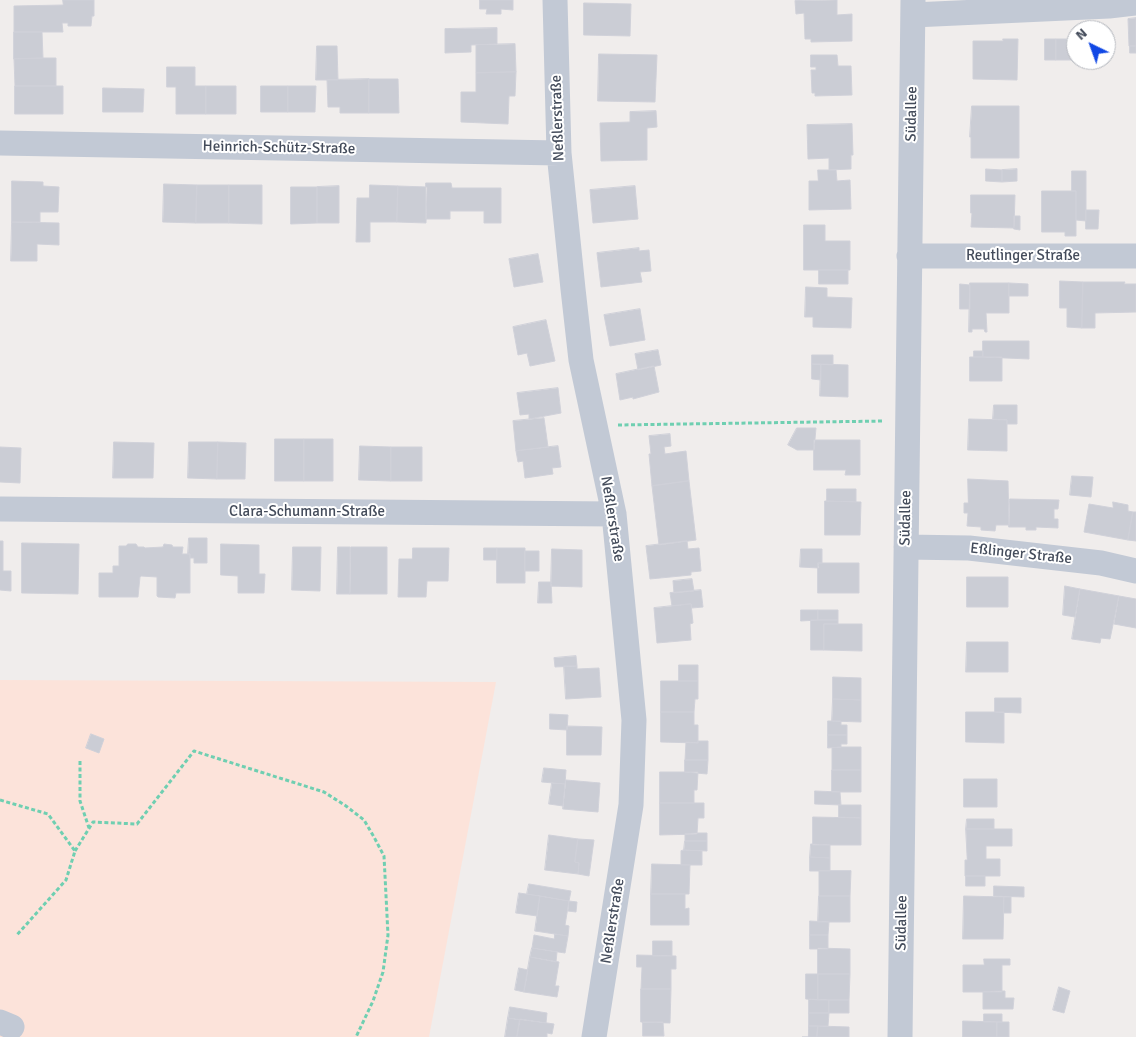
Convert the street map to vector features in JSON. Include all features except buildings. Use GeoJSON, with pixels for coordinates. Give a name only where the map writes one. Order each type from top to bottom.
{"type":"FeatureCollection","features":[{"type":"Feature","properties":{"kind":"street","name":"Neßlerstraße"},"geometry":{"type":"LineString","coordinates":[[555,0],[559,153],[581,360],[614,514],[634,720],[631,806],[594,1037]]}},
{"type":"Feature","properties":{"kind":"street"},"geometry":{"type":"LineString","coordinates":[[913,8],[1109,6],[1136,3]]}},
{"type":"Feature","properties":{"kind":"street","name":"Südallee"},"geometry":{"type":"LineString","coordinates":[[900,1037],[913,8]]}},
{"type":"Feature","properties":{"kind":"street","name":"Heinrich-Schütz-Straße"},"geometry":{"type":"LineString","coordinates":[[0,143],[559,153]]}},
{"type":"Feature","properties":{"kind":"street","name":"Reutlinger Straße"},"geometry":{"type":"LineString","coordinates":[[909,256],[1136,256]]}},
{"type":"Feature","properties":{"kind":"street","name":"Clara-Schumann-Straße"},"geometry":{"type":"LineString","coordinates":[[0,509],[614,514]]}},
{"type":"Feature","properties":{"kind":"street","name":"Eßlinger Straße"},"geometry":{"type":"LineString","coordinates":[[906,547],[969,548],[1101,562],[1136,571]]}},
{"type":"Feature","properties":{"kind":"path"},"geometry":{"type":"LineString","coordinates":[[595,428],[626,424],[907,421]]}},
{"type":"Feature","properties":{"kind":"path"},"geometry":{"type":"LineString","coordinates":[[16,936],[66,880],[76,851],[93,822],[137,824],[194,751],[324,792],[364,820],[384,856],[388,935],[383,972],[373,1001],[356,1037]]}},
{"type":"Feature","properties":{"kind":"path"},"geometry":{"type":"LineString","coordinates":[[80,761],[80,801],[89,829]]}},
{"type":"Feature","properties":{"kind":"path"},"geometry":{"type":"LineString","coordinates":[[0,800],[48,814],[76,851]]}},
{"type":"Feature","properties":{"kind":"shaded area"},"geometry":{"type":"Polygon","coordinates":[[[0,680],[496,682],[429,1037],[0,1037],[0,680]]]}}]}
